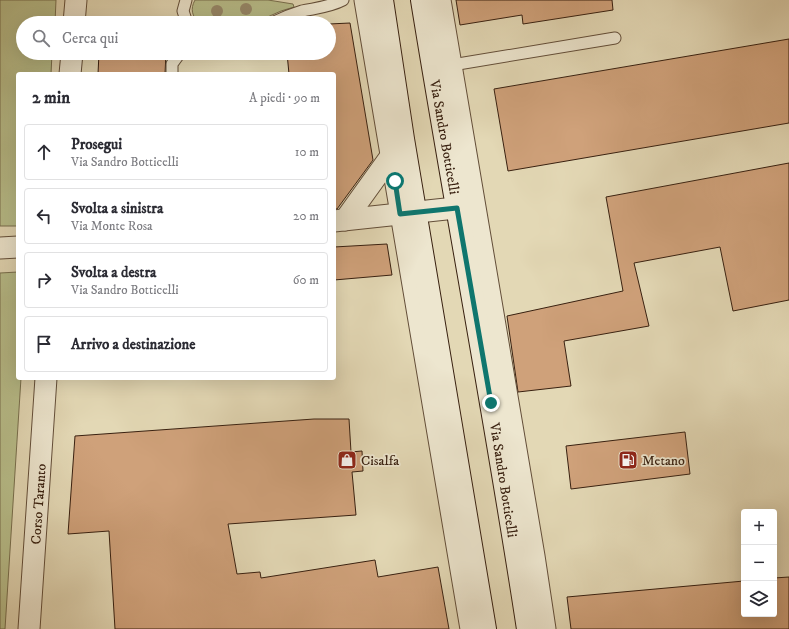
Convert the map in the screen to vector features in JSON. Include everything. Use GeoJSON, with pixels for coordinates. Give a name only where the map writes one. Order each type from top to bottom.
{"type":"FeatureCollection","features":[{"type":"Feature","properties":{"kind":"main road"},"geometry":{"type":"LineString","coordinates":[[382,0],[408,214],[485,629]]}},
{"type":"Feature","properties":{"kind":"main road","name":"Via Sandro Botticelli"},"geometry":{"type":"LineString","coordinates":[[422,0],[465,207],[490,396],[528,629]]}},
{"type":"Feature","properties":{"kind":"street"},"geometry":{"type":"LineString","coordinates":[[75,16],[76,0]]}},
{"type":"Feature","properties":{"kind":"street"},"geometry":{"type":"LineString","coordinates":[[365,0],[391,156],[408,214],[408,252],[471,629]]}},
{"type":"Feature","properties":{"kind":"street","name":"Via Sandro Botticelli"},"geometry":{"type":"LineString","coordinates":[[440,0],[452,65],[465,207],[534,556],[545,629]]}},
{"type":"Feature","properties":{"kind":"street"},"geometry":{"type":"LineString","coordinates":[[70,72],[71,60]]}},
{"type":"Feature","properties":{"kind":"street"},"geometry":{"type":"LineString","coordinates":[[340,220],[391,156]]}},
{"type":"Feature","properties":{"kind":"street"},"geometry":{"type":"LineString","coordinates":[[340,220],[465,207]]}},
{"type":"Feature","properties":{"kind":"street"},"geometry":{"type":"LineString","coordinates":[[0,248],[16,247]]}},
{"type":"Feature","properties":{"kind":"street","name":"Corso Taranto"},"geometry":{"type":"LineString","coordinates":[[29,629],[46,380]]}},
{"type":"Feature","properties":{"kind":"lane"},"geometry":{"type":"LineString","coordinates":[[185,16],[183,10],[186,0]]}},
{"type":"Feature","properties":{"kind":"lane"},"geometry":{"type":"LineString","coordinates":[[286,16],[333,5],[343,0]]}},
{"type":"Feature","properties":{"kind":"lane"},"geometry":{"type":"LineString","coordinates":[[452,65],[615,38]]}},
{"type":"Feature","properties":{"kind":"lane"},"geometry":{"type":"LineString","coordinates":[[172,72],[172,64],[175,60]]}},
{"type":"Feature","properties":{"kind":"green space"},"geometry":{"type":"Polygon","coordinates":[[[0,0],[56,0],[55,16],[16,16],[16,60],[52,60],[51,72],[16,72],[16,226],[0,226],[0,0]]]}},
{"type":"Feature","properties":{"kind":"green space"},"geometry":{"type":"Polygon","coordinates":[[[195,0],[268,0],[293,4],[294,7],[270,16],[194,16],[192,12],[195,0]]]}},
{"type":"Feature","properties":{"kind":"green space"},"geometry":{"type":"Polygon","coordinates":[[[16,272],[16,380],[21,380],[5,629],[0,629],[0,273],[16,272]]]}},
{"type":"Feature","properties":{"kind":"building"},"geometry":{"type":"Polygon","coordinates":[[[456,0],[612,0],[613,10],[523,24],[522,15],[460,25],[456,0]]]}},
{"type":"Feature","properties":{"kind":"building"},"geometry":{"type":"Polygon","coordinates":[[[350,23],[373,160],[337,209],[336,72],[289,72],[288,60],[336,60],[336,24],[350,23]]]}},
{"type":"Feature","properties":{"kind":"building"},"geometry":{"type":"Polygon","coordinates":[[[789,39],[789,123],[508,171],[494,89],[789,39]]]}},
{"type":"Feature","properties":{"kind":"building"},"geometry":{"type":"Polygon","coordinates":[[[99,60],[166,60],[165,72],[98,72],[99,60]]]}},
{"type":"Feature","properties":{"kind":"building"},"geometry":{"type":"Polygon","coordinates":[[[789,163],[789,300],[733,311],[720,247],[634,263],[649,326],[564,341],[571,386],[518,392],[507,316],[623,291],[606,197],[789,163]]]}},
{"type":"Feature","properties":{"kind":"building"},"geometry":{"type":"Polygon","coordinates":[[[387,244],[392,275],[336,280],[336,247],[387,244]]]}},
{"type":"Feature","properties":{"kind":"building"},"geometry":{"type":"Polygon","coordinates":[[[314,419],[349,419],[351,452],[362,451],[363,471],[352,472],[356,515],[228,524],[237,574],[260,572],[261,578],[375,560],[378,577],[438,567],[449,629],[115,629],[109,531],[68,534],[75,436],[314,419]]]}},
{"type":"Feature","properties":{"kind":"building","name":"Metano"},"geometry":{"type":"Polygon","coordinates":[[[685,432],[690,474],[571,489],[566,446],[685,432]]]}},
{"type":"Feature","properties":{"kind":"building"},"geometry":{"type":"Polygon","coordinates":[[[789,577],[789,629],[571,629],[567,597],[741,581],[741,617],[777,617],[777,578],[789,577]]]}},
{"type":"Feature","properties":{"kind":"place","name":"Cisalfa"},"geometry":{"type":"Point","coordinates":[347,460]}},
{"type":"Feature","properties":{"kind":"place","name":"Metano"},"geometry":{"type":"Point","coordinates":[628,460]}},
{"type":"Feature","properties":{"kind":"route"},"geometry":{"type":"LineString","coordinates":[[395,181],[400,214],[457,208],[491,403]]}}]}
